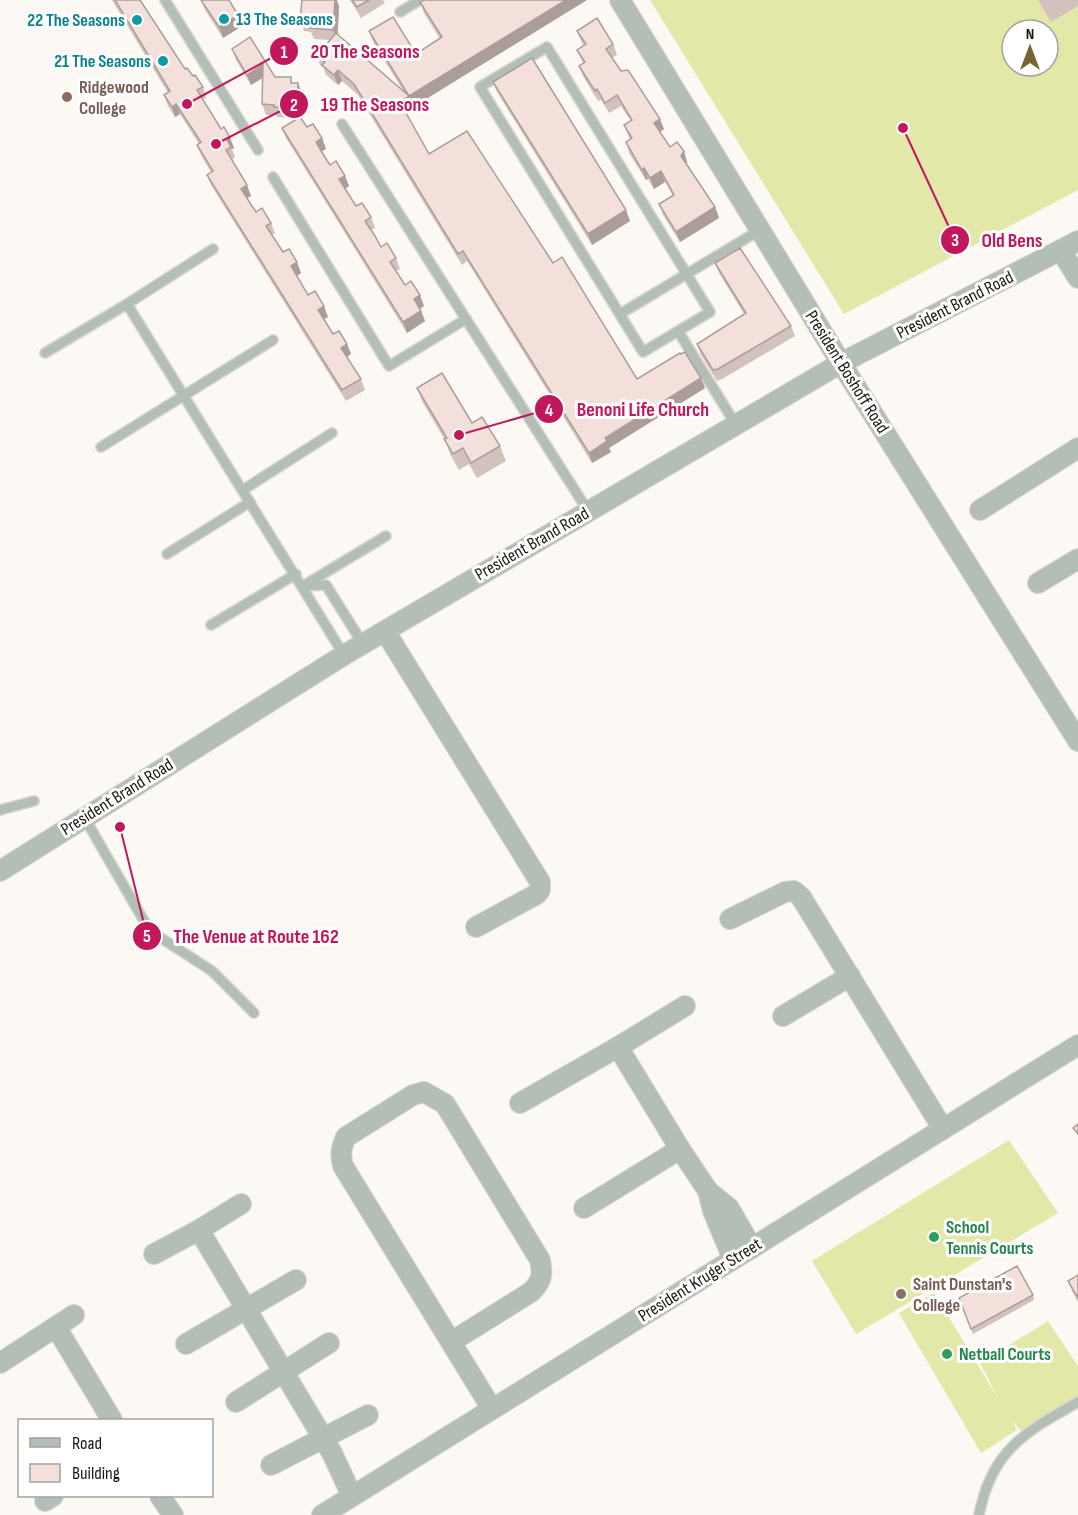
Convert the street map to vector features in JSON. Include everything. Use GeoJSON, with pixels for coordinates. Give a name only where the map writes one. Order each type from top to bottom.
{"type":"FeatureCollection","features":[{"type":"Feature","properties":{"kind":"street","name":"President Boshoff Road"},"geometry":{"type":"LineString","coordinates":[[620,0],[841,363],[1078,741]]}},
{"type":"Feature","properties":{"kind":"street","name":"President Brand Road"},"geometry":{"type":"LineString","coordinates":[[0,871],[344,655],[841,363],[1078,241]]}},
{"type":"Feature","properties":{"kind":"street"},"geometry":{"type":"LineString","coordinates":[[1060,251],[1078,278]]}},
{"type":"Feature","properties":{"kind":"street"},"geometry":{"type":"LineString","coordinates":[[980,510],[1078,448]]}},
{"type":"Feature","properties":{"kind":"street"},"geometry":{"type":"LineString","coordinates":[[1038,583],[1078,559]]}},
{"type":"Feature","properties":{"kind":"street"},"geometry":{"type":"LineString","coordinates":[[385,631],[540,882],[540,890],[537,894],[476,927]]}},
{"type":"Feature","properties":{"kind":"street"},"geometry":{"type":"LineString","coordinates":[[730,919],[784,892],[794,891],[801,897],[943,1129]]}},
{"type":"Feature","properties":{"kind":"street"},"geometry":{"type":"LineString","coordinates":[[783,1016],[850,976]]}},
{"type":"Feature","properties":{"kind":"street"},"geometry":{"type":"LineString","coordinates":[[520,1103],[685,1006]]}},
{"type":"Feature","properties":{"kind":"street","name":"President Kruger Street"},"geometry":{"type":"LineString","coordinates":[[322,1515],[1078,1045]]}},
{"type":"Feature","properties":{"kind":"street"},"geometry":{"type":"LineString","coordinates":[[618,1047],[680,1149],[708,1191],[729,1208],[752,1248]]}},
{"type":"Feature","properties":{"kind":"street"},"geometry":{"type":"LineString","coordinates":[[451,1342],[531,1292],[541,1282],[543,1274],[540,1260],[445,1104],[424,1092],[413,1095],[346,1137],[341,1147],[343,1166],[492,1409]]}},
{"type":"Feature","properties":{"kind":"street"},"geometry":{"type":"LineString","coordinates":[[584,1208],[680,1149]]}},
{"type":"Feature","properties":{"kind":"street"},"geometry":{"type":"LineString","coordinates":[[708,1191],[713,1211],[733,1259]]}},
{"type":"Feature","properties":{"kind":"street"},"geometry":{"type":"LineString","coordinates":[[154,1254],[241,1204]]}},
{"type":"Feature","properties":{"kind":"street"},"geometry":{"type":"LineString","coordinates":[[199,1230],[323,1438],[352,1496]]}},
{"type":"Feature","properties":{"kind":"street"},"geometry":{"type":"LineString","coordinates":[[186,1344],[296,1280]]}},
{"type":"Feature","properties":{"kind":"street"},"geometry":{"type":"LineString","coordinates":[[0,1363],[74,1315]]}},
{"type":"Feature","properties":{"kind":"street"},"geometry":{"type":"LineString","coordinates":[[56,1327],[111,1419]]}},
{"type":"Feature","properties":{"kind":"street"},"geometry":{"type":"LineString","coordinates":[[236,1402],[329,1344]]}},
{"type":"Feature","properties":{"kind":"street"},"geometry":{"type":"LineString","coordinates":[[271,1465],[368,1415]]}},
{"type":"Feature","properties":{"kind":"street"},"geometry":{"type":"LineString","coordinates":[[161,1497],[173,1515]]}},
{"type":"Feature","properties":{"kind":"lane"},"geometry":{"type":"LineString","coordinates":[[165,0],[258,150]]}},
{"type":"Feature","properties":{"kind":"lane"},"geometry":{"type":"LineString","coordinates":[[400,12],[420,0]]}},
{"type":"Feature","properties":{"kind":"lane"},"geometry":{"type":"LineString","coordinates":[[547,47],[710,312],[643,352],[620,314],[480,87],[547,47]]}},
{"type":"Feature","properties":{"kind":"lane"},"geometry":{"type":"LineString","coordinates":[[342,124],[588,511]]}},
{"type":"Feature","properties":{"kind":"lane"},"geometry":{"type":"LineString","coordinates":[[273,177],[390,366],[466,319]]}},
{"type":"Feature","properties":{"kind":"lane"},"geometry":{"type":"LineString","coordinates":[[620,314],[760,230]]}},
{"type":"Feature","properties":{"kind":"lane"},"geometry":{"type":"LineString","coordinates":[[45,353],[213,249]]}},
{"type":"Feature","properties":{"kind":"lane"},"geometry":{"type":"LineString","coordinates":[[127,304],[344,655]]}},
{"type":"Feature","properties":{"kind":"lane"},"geometry":{"type":"LineString","coordinates":[[678,331],[736,425]]}},
{"type":"Feature","properties":{"kind":"lane"},"geometry":{"type":"LineString","coordinates":[[101,447],[273,340]]}},
{"type":"Feature","properties":{"kind":"lane"},"geometry":{"type":"LineString","coordinates":[[243,490],[332,433]]}},
{"type":"Feature","properties":{"kind":"lane"},"geometry":{"type":"LineString","coordinates":[[167,554],[250,502]]}},
{"type":"Feature","properties":{"kind":"lane"},"geometry":{"type":"LineString","coordinates":[[303,586],[386,536]]}},
{"type":"Feature","properties":{"kind":"lane"},"geometry":{"type":"LineString","coordinates":[[211,625],[296,574]]}},
{"type":"Feature","properties":{"kind":"lane"},"geometry":{"type":"LineString","coordinates":[[303,586],[326,585],[363,644]]}},
{"type":"Feature","properties":{"kind":"lane"},"geometry":{"type":"LineString","coordinates":[[0,810],[34,801]]}},
{"type":"Feature","properties":{"kind":"lane"},"geometry":{"type":"LineString","coordinates":[[84,818],[147,926],[161,938],[212,971],[254,1013]]}},
{"type":"Feature","properties":{"kind":"lane"},"geometry":{"type":"LineString","coordinates":[[979,1515],[985,1489],[993,1469],[1013,1444],[1044,1421],[1078,1402]]}},
{"type":"Feature","properties":{"kind":"green space"},"geometry":{"type":"Polygon","coordinates":[[[650,0],[1078,0],[1078,190],[844,314],[650,0]]]}},
{"type":"Feature","properties":{"kind":"green space","name":"School Tennis Courts"},"geometry":{"type":"Polygon","coordinates":[[[1009,1140],[1058,1213],[856,1334],[812,1261],[1009,1140]]]}},
{"type":"Feature","properties":{"kind":"green space"},"geometry":{"type":"Polygon","coordinates":[[[934,1293],[999,1400],[980,1363],[1048,1321],[1078,1366],[1078,1401],[1021,1431],[1012,1420],[1017,1430],[981,1453],[899,1313],[934,1293]]]}},
{"type":"Feature","properties":{"kind":"building"},"geometry":{"type":"Polygon","coordinates":[[[115,0],[140,0],[185,69],[187,68],[193,76],[195,75],[203,87],[197,90],[221,129],[224,127],[230,138],[227,140],[231,147],[226,150],[247,185],[241,189],[256,212],[262,208],[271,223],[266,226],[283,252],[289,249],[297,262],[291,266],[308,295],[315,291],[324,306],[318,310],[333,334],[339,331],[347,344],[341,348],[361,379],[342,390],[207,175],[213,171],[197,145],[201,142],[176,104],[172,107],[164,95],[170,91],[115,0]]]}},
{"type":"Feature","properties":{"kind":"building"},"geometry":{"type":"Polygon","coordinates":[[[201,0],[229,0],[238,15],[219,27],[201,0]]]}},
{"type":"Feature","properties":{"kind":"building"},"geometry":{"type":"Polygon","coordinates":[[[302,0],[335,0],[333,30],[310,28],[310,22],[300,21],[302,0]]]}},
{"type":"Feature","properties":{"kind":"building"},"geometry":{"type":"Polygon","coordinates":[[[352,0],[369,0],[357,7],[352,0]]]}},
{"type":"Feature","properties":{"kind":"building"},"geometry":{"type":"Polygon","coordinates":[[[424,0],[566,0],[409,96],[369,31],[393,17],[416,54],[442,37],[420,2],[424,0]]]}},
{"type":"Feature","properties":{"kind":"building"},"geometry":{"type":"Polygon","coordinates":[[[597,18],[613,44],[606,49],[621,71],[628,70],[660,119],[654,123],[670,147],[677,142],[684,151],[681,156],[715,207],[676,232],[659,204],[674,195],[661,171],[650,178],[644,168],[642,170],[626,142],[632,138],[624,125],[632,120],[617,95],[605,103],[579,66],[585,62],[577,50],[586,44],[577,31],[597,18]]]}},
{"type":"Feature","properties":{"kind":"building"},"geometry":{"type":"Polygon","coordinates":[[[336,33],[409,96],[400,102],[429,154],[467,131],[553,263],[562,257],[637,379],[685,352],[701,378],[605,438],[607,441],[589,453],[463,251],[458,254],[354,84],[338,70],[334,75],[322,65],[325,62],[317,55],[336,33]]]}},
{"type":"Feature","properties":{"kind":"building"},"geometry":{"type":"Polygon","coordinates":[[[250,37],[275,77],[291,77],[291,83],[298,83],[297,107],[274,107],[274,105],[262,104],[263,64],[247,75],[232,49],[250,37]]]}},
{"type":"Feature","properties":{"kind":"building"},"geometry":{"type":"Polygon","coordinates":[[[532,58],[626,210],[588,234],[493,82],[532,58]]]}},
{"type":"Feature","properties":{"kind":"building"},"geometry":{"type":"Polygon","coordinates":[[[300,117],[307,127],[313,124],[322,138],[316,142],[323,154],[330,165],[336,161],[345,176],[339,179],[356,206],[362,203],[371,217],[365,221],[381,247],[387,243],[396,258],[390,262],[405,285],[411,281],[420,295],[414,299],[421,311],[403,322],[282,128],[300,117]]]}},
{"type":"Feature","properties":{"kind":"building"},"geometry":{"type":"Polygon","coordinates":[[[740,248],[791,326],[713,370],[697,344],[746,313],[715,263],[740,248]]]}},
{"type":"Feature","properties":{"kind":"building"},"geometry":{"type":"Polygon","coordinates":[[[442,373],[472,423],[482,417],[500,446],[471,463],[463,448],[453,454],[444,439],[447,438],[417,388],[442,373]]]}},
{"type":"Feature","properties":{"kind":"building"},"geometry":{"type":"Polygon","coordinates":[[[1078,1124],[1078,1134],[1073,1128],[1078,1124]]]}},
{"type":"Feature","properties":{"kind":"building"},"geometry":{"type":"Polygon","coordinates":[[[1017,1266],[1033,1295],[971,1329],[959,1298],[1017,1266]]]}},
{"type":"Feature","properties":{"kind":"building"},"geometry":{"type":"Polygon","coordinates":[[[1078,1275],[1078,1298],[1068,1281],[1078,1275]]]}},
{"type":"Feature","properties":{"kind":"place","name":"13 The Seasons"},"geometry":{"type":"Point","coordinates":[224,19]}},
{"type":"Feature","properties":{"kind":"place","name":"22 The Seasons"},"geometry":{"type":"Point","coordinates":[137,20]}},
{"type":"Feature","properties":{"kind":"place","name":"21 The Seasons"},"geometry":{"type":"Point","coordinates":[163,61]}},
{"type":"Feature","properties":{"kind":"place","name":"Ridgewood College"},"geometry":{"type":"Point","coordinates":[67,97]}},
{"type":"Feature","properties":{"kind":"place","name":"20 The Seasons"},"geometry":{"type":"Point","coordinates":[187,104]}},
{"type":"Feature","properties":{"kind":"place","name":"Old Bens"},"geometry":{"type":"Point","coordinates":[903,128]}},
{"type":"Feature","properties":{"kind":"place","name":"19 The Seasons"},"geometry":{"type":"Point","coordinates":[216,144]}},
{"type":"Feature","properties":{"kind":"place","name":"Benoni Life Church"},"geometry":{"type":"Point","coordinates":[459,435]}},
{"type":"Feature","properties":{"kind":"place","name":"The Venue at Route 162"},"geometry":{"type":"Point","coordinates":[120,827]}},
{"type":"Feature","properties":{"kind":"place","name":"School Tennis Courts"},"geometry":{"type":"Point","coordinates":[934,1237]}},
{"type":"Feature","properties":{"kind":"place","name":"Saint Dunstan's College"},"geometry":{"type":"Point","coordinates":[901,1294]}},
{"type":"Feature","properties":{"kind":"place","name":"Netball Courts"},"geometry":{"type":"Point","coordinates":[947,1354]}}]}
